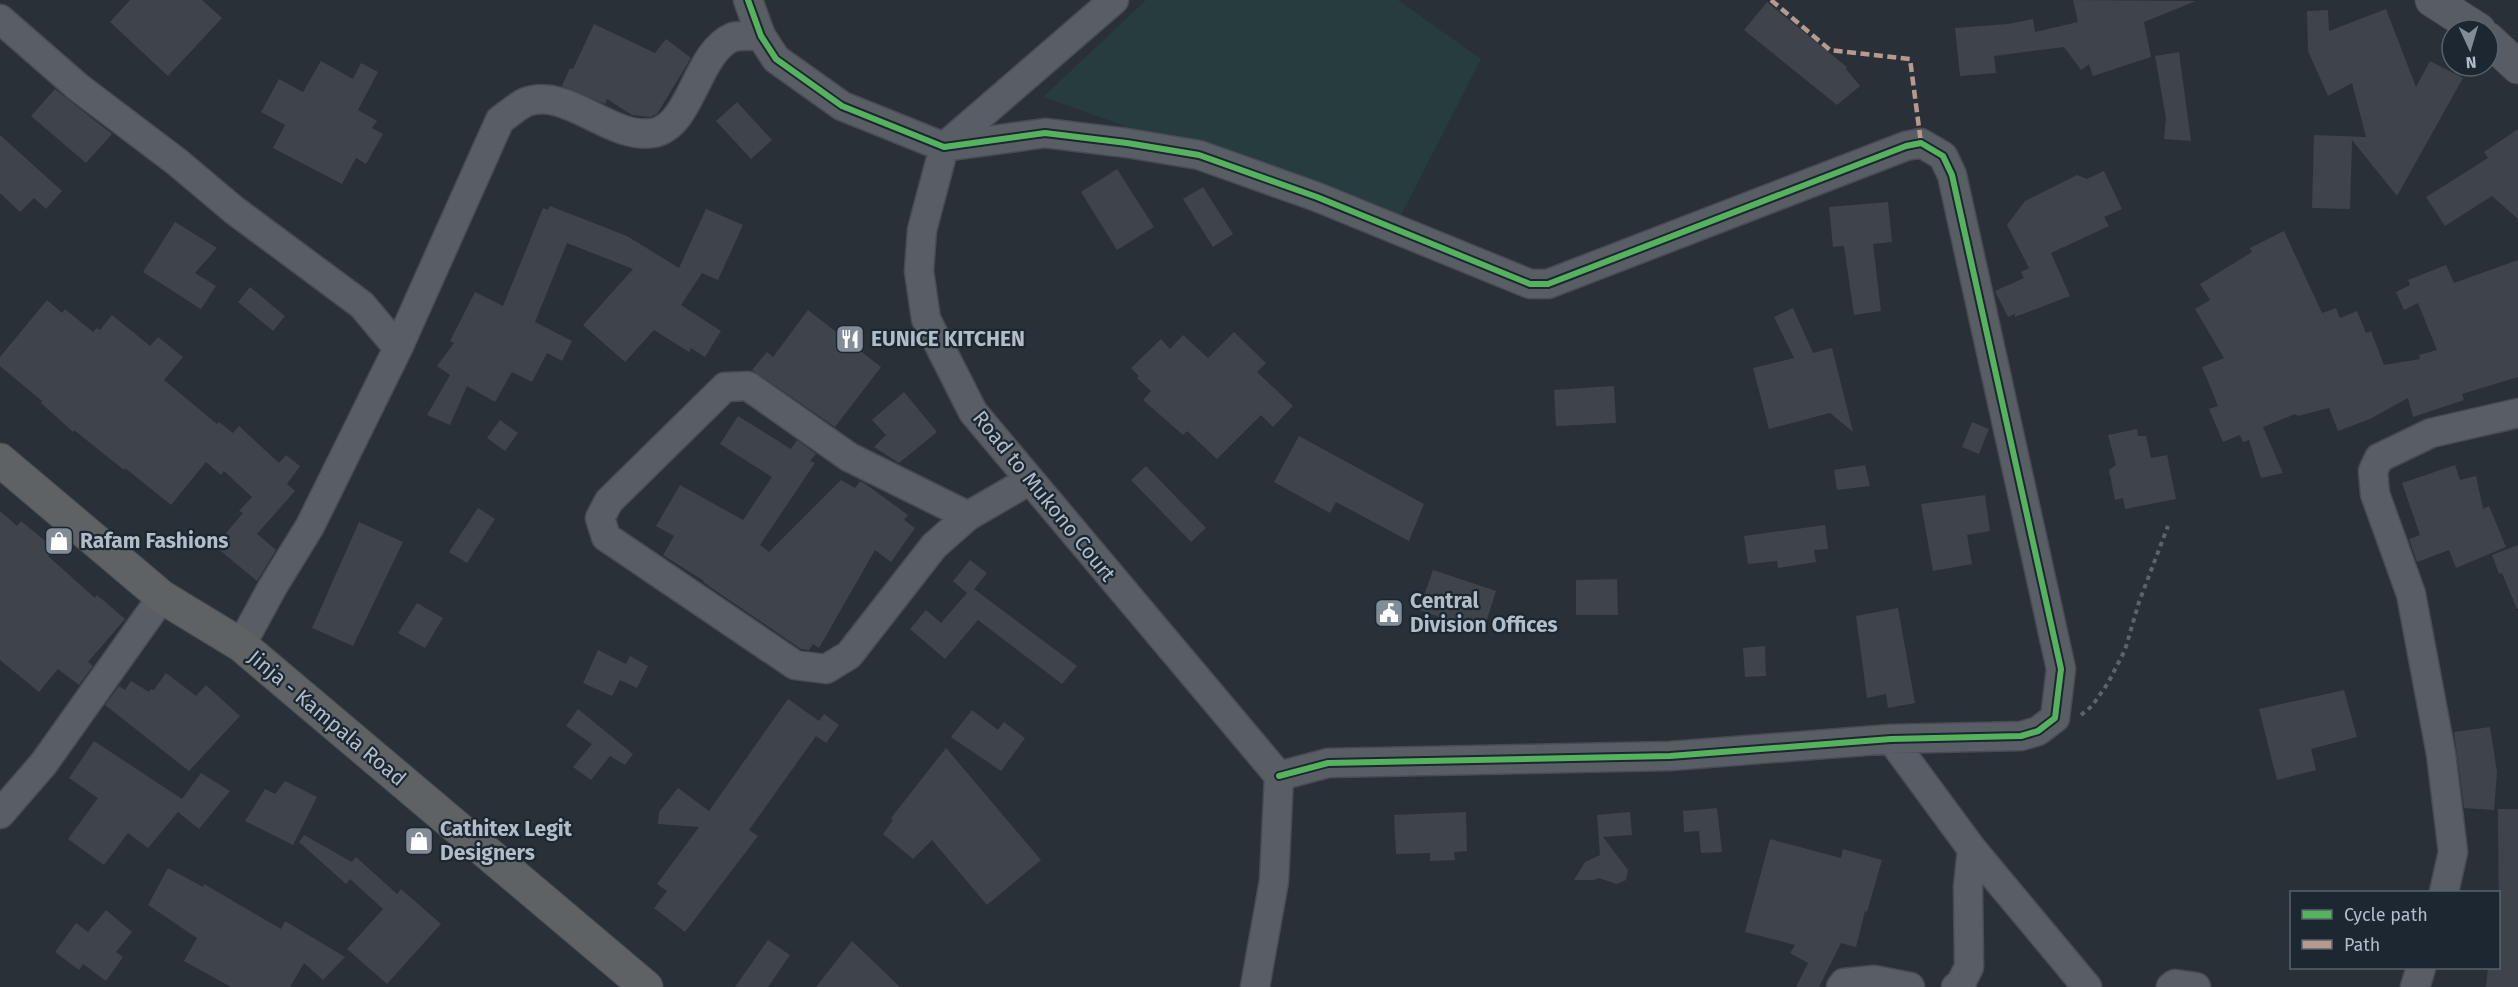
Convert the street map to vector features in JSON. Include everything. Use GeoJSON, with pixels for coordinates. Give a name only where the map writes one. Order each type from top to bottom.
{"type":"FeatureCollection","features":[{"type":"Feature","properties":{"kind":"highway","name":"Jinja - Kampala Road"},"geometry":{"type":"LineString","coordinates":[[0,460],[162,597],[241,645],[645,987]]}},
{"type":"Feature","properties":{"kind":"street"},"geometry":{"type":"LineString","coordinates":[[748,0],[761,36],[776,59],[842,106],[944,147],[1045,133],[1198,155],[1317,197],[1530,284],[1548,284],[1906,146],[1921,143],[1943,156],[1952,175],[2061,669],[2055,718],[2038,731],[2021,736],[1891,740],[1670,756],[1328,763],[1279,776],[1274,881],[1255,987]]}},
{"type":"Feature","properties":{"kind":"street"},"geometry":{"type":"LineString","coordinates":[[944,147],[1114,0]]}},
{"type":"Feature","properties":{"kind":"street"},"geometry":{"type":"LineString","coordinates":[[2432,0],[2460,18]]}},
{"type":"Feature","properties":{"kind":"street"},"geometry":{"type":"LineString","coordinates":[[0,19],[78,87],[177,162],[234,210],[362,305],[398,348]]}},
{"type":"Feature","properties":{"kind":"street"},"geometry":{"type":"LineString","coordinates":[[241,645],[310,526],[398,348],[500,120],[526,102],[549,99],[628,131],[653,133],[672,124],[716,49],[734,37],[761,36]]}},
{"type":"Feature","properties":{"kind":"street"},"geometry":{"type":"LineString","coordinates":[[2500,50],[2518,67]]}},
{"type":"Feature","properties":{"kind":"street","name":"Road to Mukono Court"},"geometry":{"type":"LineString","coordinates":[[944,147],[922,230],[919,271],[926,319],[973,412],[1279,776]]}},
{"type":"Feature","properties":{"kind":"street"},"geometry":{"type":"LineString","coordinates":[[968,516],[849,457],[748,386],[725,387],[609,501],[600,518],[606,537],[795,665],[826,669],[849,655],[934,546],[968,516],[1030,480]]}},
{"type":"Feature","properties":{"kind":"street"},"geometry":{"type":"LineString","coordinates":[[2444,891],[2453,852],[2441,754],[2411,594],[2375,494],[2373,471],[2379,458],[2431,433],[2518,413]]}},
{"type":"Feature","properties":{"kind":"street"},"geometry":{"type":"LineString","coordinates":[[0,814],[44,763],[162,597]]}},
{"type":"Feature","properties":{"kind":"street"},"geometry":{"type":"LineString","coordinates":[[1891,740],[1972,849],[2007,888],[2087,987]]}},
{"type":"Feature","properties":{"kind":"street"},"geometry":{"type":"LineString","coordinates":[[1956,987],[1961,984],[1969,967],[1968,887],[1972,849]]}},
{"type":"Feature","properties":{"kind":"street"},"geometry":{"type":"LineString","coordinates":[[2415,987],[2421,969]]}},
{"type":"Feature","properties":{"kind":"street"},"geometry":{"type":"LineString","coordinates":[[1841,987],[1844,983],[1874,980],[1910,987]]}},
{"type":"Feature","properties":{"kind":"street"},"geometry":{"type":"LineString","coordinates":[[2171,987],[2175,984],[2184,984],[2196,987]]}},
{"type":"Feature","properties":{"kind":"path"},"geometry":{"type":"LineString","coordinates":[[2055,718],[2078,718],[2092,706],[2108,683],[2125,650],[2142,592],[2168,526]]}},
{"type":"Feature","properties":{"kind":"green space"},"geometry":{"type":"Polygon","coordinates":[[[1146,0],[1398,0],[1481,59],[1397,223],[1043,97],[1146,0]]]}},
{"type":"Feature","properties":{"kind":"building"},"geometry":{"type":"Polygon","coordinates":[[[130,0],[202,0],[222,18],[168,76],[110,22],[130,0]]]}},
{"type":"Feature","properties":{"kind":"building"},"geometry":{"type":"Polygon","coordinates":[[[2073,0],[2196,1],[2144,22],[2151,57],[2093,76],[2089,64],[2081,70],[2064,47],[1994,56],[1996,73],[1960,76],[1955,28],[2008,24],[2033,19],[2035,32],[2078,22],[2073,0]]]}},
{"type":"Feature","properties":{"kind":"building"},"geometry":{"type":"Polygon","coordinates":[[[1767,2],[1847,67],[1846,69],[1860,86],[1837,105],[1744,30],[1767,2]]]}},
{"type":"Feature","properties":{"kind":"building"},"geometry":{"type":"Polygon","coordinates":[[[2386,9],[2416,87],[2430,61],[2440,66],[2440,78],[2463,78],[2397,196],[2352,140],[2350,209],[2312,208],[2314,135],[2366,137],[2352,83],[2328,96],[2308,51],[2307,11],[2328,10],[2329,31],[2386,9]]]}},
{"type":"Feature","properties":{"kind":"building"},"geometry":{"type":"Polygon","coordinates":[[[594,24],[655,53],[666,39],[691,58],[657,114],[650,117],[632,115],[607,99],[605,104],[562,86],[570,68],[573,69],[594,24]]]}},
{"type":"Feature","properties":{"kind":"building"},"geometry":{"type":"Polygon","coordinates":[[[2179,52],[2191,141],[2164,139],[2166,118],[2155,56],[2179,52]]]}},
{"type":"Feature","properties":{"kind":"building"},"geometry":{"type":"Polygon","coordinates":[[[321,61],[353,79],[361,63],[378,72],[358,110],[377,121],[372,128],[383,134],[366,164],[356,158],[342,184],[273,148],[285,125],[261,112],[279,79],[303,92],[321,61]]]}},
{"type":"Feature","properties":{"kind":"building"},"geometry":{"type":"Polygon","coordinates":[[[55,89],[112,134],[86,163],[31,116],[55,89]]]}},
{"type":"Feature","properties":{"kind":"building"},"geometry":{"type":"Polygon","coordinates":[[[737,102],[772,140],[751,159],[716,121],[737,102]]]}},
{"type":"Feature","properties":{"kind":"building"},"geometry":{"type":"Polygon","coordinates":[[[2518,129],[2518,219],[2492,196],[2445,226],[2426,197],[2488,158],[2484,152],[2518,129]]]}},
{"type":"Feature","properties":{"kind":"building"},"geometry":{"type":"Polygon","coordinates":[[[0,135],[62,191],[46,209],[34,198],[20,212],[0,193],[0,135]]]}},
{"type":"Feature","properties":{"kind":"building"},"geometry":{"type":"Polygon","coordinates":[[[1117,169],[1154,227],[1117,250],[1081,192],[1117,169]]]}},
{"type":"Feature","properties":{"kind":"building"},"geometry":{"type":"Polygon","coordinates":[[[2104,171],[2122,209],[2104,217],[2109,226],[2051,253],[2070,296],[2015,317],[2015,314],[2008,317],[1995,291],[2024,278],[2021,272],[2029,268],[2007,225],[2025,201],[2077,175],[2087,179],[2104,171]]]}},
{"type":"Feature","properties":{"kind":"building"},"geometry":{"type":"Polygon","coordinates":[[[1203,187],[1233,234],[1213,247],[1183,199],[1203,187]]]}},
{"type":"Feature","properties":{"kind":"building"},"geometry":{"type":"Polygon","coordinates":[[[1888,202],[1892,242],[1873,244],[1881,311],[1854,315],[1844,246],[1833,247],[1829,207],[1888,202]]]}},
{"type":"Feature","properties":{"kind":"building"},"geometry":{"type":"Polygon","coordinates":[[[550,206],[627,236],[679,268],[706,209],[743,225],[718,280],[702,273],[681,305],[721,331],[705,357],[691,348],[689,352],[654,330],[625,362],[583,325],[633,269],[567,243],[535,322],[572,341],[562,361],[547,353],[532,382],[512,372],[495,402],[467,386],[450,425],[427,415],[450,375],[437,366],[454,343],[450,341],[475,292],[503,306],[543,208],[548,210],[550,206]]]}},
{"type":"Feature","properties":{"kind":"building"},"geometry":{"type":"Polygon","coordinates":[[[175,222],[217,248],[195,273],[216,286],[201,309],[143,272],[175,222]]]}},
{"type":"Feature","properties":{"kind":"building"},"geometry":{"type":"Polygon","coordinates":[[[2284,231],[2322,313],[2336,308],[2340,318],[2357,311],[2366,333],[2371,331],[2384,365],[2420,359],[2419,355],[2437,350],[2418,303],[2404,310],[2396,292],[2410,285],[2408,280],[2446,265],[2454,283],[2518,260],[2518,377],[2462,394],[2464,400],[2413,417],[2408,398],[2370,419],[2338,431],[2329,408],[2298,416],[2295,414],[2263,427],[2283,473],[2261,478],[2249,440],[2243,442],[2240,435],[2223,442],[2209,409],[2218,406],[2202,367],[2224,358],[2195,309],[2210,300],[2200,284],[2252,252],[2250,248],[2284,231]]]}},
{"type":"Feature","properties":{"kind":"building"},"geometry":{"type":"Polygon","coordinates":[[[250,287],[285,316],[273,331],[238,302],[250,287]]]}},
{"type":"Feature","properties":{"kind":"building"},"geometry":{"type":"Polygon","coordinates":[[[47,300],[62,313],[65,309],[93,332],[97,328],[100,330],[112,315],[150,346],[158,337],[183,357],[164,380],[217,424],[219,422],[233,433],[239,426],[279,463],[286,455],[300,466],[287,484],[295,491],[257,534],[276,550],[257,581],[215,546],[243,513],[239,511],[252,497],[224,471],[221,475],[206,462],[171,505],[74,430],[73,432],[41,403],[42,401],[0,366],[0,357],[47,300]]]}},
{"type":"Feature","properties":{"kind":"building"},"geometry":{"type":"Polygon","coordinates":[[[1793,308],[1813,353],[1832,348],[1853,432],[1830,413],[1769,429],[1753,368],[1794,358],[1774,317],[1793,308]]]}},
{"type":"Feature","properties":{"kind":"building"},"geometry":{"type":"Polygon","coordinates":[[[808,310],[881,367],[835,427],[752,370],[767,352],[773,357],[808,310]]]}},
{"type":"Feature","properties":{"kind":"building"},"geometry":{"type":"Polygon","coordinates":[[[1234,332],[1266,363],[1257,372],[1293,406],[1273,427],[1261,415],[1217,459],[1187,431],[1183,435],[1143,400],[1151,391],[1137,378],[1139,376],[1131,368],[1161,339],[1170,349],[1183,335],[1208,358],[1234,332]]]}},
{"type":"Feature","properties":{"kind":"building"},"geometry":{"type":"Polygon","coordinates":[[[1614,386],[1616,423],[1556,426],[1554,390],[1614,386]]]}},
{"type":"Feature","properties":{"kind":"building"},"geometry":{"type":"Polygon","coordinates":[[[904,392],[937,432],[899,463],[874,447],[886,435],[872,420],[904,392]]]}},
{"type":"Feature","properties":{"kind":"building"},"geometry":{"type":"Polygon","coordinates":[[[738,416],[791,449],[797,440],[816,454],[810,461],[815,463],[760,545],[769,552],[841,480],[855,488],[860,481],[864,483],[908,515],[904,520],[915,528],[891,562],[875,550],[819,648],[813,644],[809,650],[801,649],[663,555],[674,536],[656,526],[680,485],[743,520],[772,477],[720,444],[738,416]]]}},
{"type":"Feature","properties":{"kind":"building"},"geometry":{"type":"Polygon","coordinates":[[[500,420],[518,433],[505,451],[487,438],[500,420]]]}},
{"type":"Feature","properties":{"kind":"building"},"geometry":{"type":"Polygon","coordinates":[[[1972,422],[1989,429],[1979,454],[1962,447],[1972,422]]]}},
{"type":"Feature","properties":{"kind":"building"},"geometry":{"type":"Polygon","coordinates":[[[2137,429],[2138,436],[2146,436],[2151,458],[2167,455],[2176,499],[2125,509],[2123,498],[2115,500],[2109,470],[2116,465],[2108,435],[2137,429]]]}},
{"type":"Feature","properties":{"kind":"building"},"geometry":{"type":"Polygon","coordinates":[[[1299,436],[1424,504],[1409,541],[1336,502],[1330,513],[1274,482],[1299,436]]]}},
{"type":"Feature","properties":{"kind":"building"},"geometry":{"type":"Polygon","coordinates":[[[1865,465],[1870,486],[1837,490],[1834,470],[1865,465]]]}},
{"type":"Feature","properties":{"kind":"building"},"geometry":{"type":"Polygon","coordinates":[[[2455,465],[2460,480],[2476,476],[2483,509],[2489,506],[2506,547],[2456,568],[2449,550],[2417,562],[2409,539],[2420,535],[2402,483],[2455,465]]]}},
{"type":"Feature","properties":{"kind":"building"},"geometry":{"type":"Polygon","coordinates":[[[1146,466],[1206,528],[1191,542],[1131,480],[1146,466]]]}},
{"type":"Feature","properties":{"kind":"building"},"geometry":{"type":"Polygon","coordinates":[[[1985,495],[1990,531],[1967,535],[1972,564],[1933,571],[1921,504],[1985,495]]]}},
{"type":"Feature","properties":{"kind":"building"},"geometry":{"type":"Polygon","coordinates":[[[478,508],[495,519],[467,563],[449,552],[478,508]]]}},
{"type":"Feature","properties":{"kind":"building"},"geometry":{"type":"Polygon","coordinates":[[[0,511],[17,526],[21,521],[55,549],[48,556],[95,598],[97,595],[125,619],[88,662],[93,666],[79,685],[58,669],[39,692],[0,660],[0,511]]]}},
{"type":"Feature","properties":{"kind":"building"},"geometry":{"type":"Polygon","coordinates":[[[359,522],[403,542],[353,646],[312,628],[359,522]]]}},
{"type":"Feature","properties":{"kind":"building"},"geometry":{"type":"Polygon","coordinates":[[[1825,525],[1828,549],[1814,550],[1816,562],[1778,568],[1777,561],[1748,564],[1744,536],[1825,525]]]}},
{"type":"Feature","properties":{"kind":"building"},"geometry":{"type":"Polygon","coordinates":[[[2518,545],[2518,609],[2517,609],[2492,555],[2518,545]]]}},
{"type":"Feature","properties":{"kind":"building"},"geometry":{"type":"Polygon","coordinates":[[[970,560],[987,573],[974,589],[1077,666],[1062,684],[978,620],[945,659],[910,629],[926,610],[941,623],[967,593],[953,581],[970,560]]]}},
{"type":"Feature","properties":{"kind":"building"},"geometry":{"type":"Polygon","coordinates":[[[1433,570],[1496,591],[1483,632],[1419,610],[1433,570]]]}},
{"type":"Feature","properties":{"kind":"building"},"geometry":{"type":"Polygon","coordinates":[[[1617,579],[1618,615],[1576,615],[1576,580],[1617,579]]]}},
{"type":"Feature","properties":{"kind":"building"},"geometry":{"type":"Polygon","coordinates":[[[417,603],[443,618],[425,648],[398,633],[417,603]]]}},
{"type":"Feature","properties":{"kind":"building"},"geometry":{"type":"Polygon","coordinates":[[[1898,608],[1915,703],[1888,708],[1886,694],[1867,698],[1856,616],[1898,608]]]}},
{"type":"Feature","properties":{"kind":"building"},"geometry":{"type":"Polygon","coordinates":[[[1765,646],[1766,676],[1745,677],[1743,648],[1765,646]]]}},
{"type":"Feature","properties":{"kind":"building"},"geometry":{"type":"Polygon","coordinates":[[[598,650],[626,664],[630,656],[648,666],[637,688],[620,680],[612,696],[583,683],[598,650]]]}},
{"type":"Feature","properties":{"kind":"building"},"geometry":{"type":"Polygon","coordinates":[[[166,673],[196,696],[206,685],[240,716],[189,771],[105,705],[119,686],[125,690],[131,681],[149,692],[151,689],[154,690],[166,673]]]}},
{"type":"Feature","properties":{"kind":"building"},"geometry":{"type":"Polygon","coordinates":[[[2344,690],[2357,737],[2311,749],[2316,770],[2277,780],[2259,709],[2344,690]]]}},
{"type":"Feature","properties":{"kind":"building"},"geometry":{"type":"Polygon","coordinates":[[[788,699],[819,721],[824,714],[839,725],[826,743],[816,736],[749,830],[758,836],[685,932],[654,908],[667,891],[657,884],[699,827],[658,824],[659,812],[678,788],[709,811],[788,699]]]}},
{"type":"Feature","properties":{"kind":"building"},"geometry":{"type":"Polygon","coordinates":[[[578,709],[633,754],[625,765],[610,756],[591,780],[573,767],[592,744],[566,726],[578,709]]]}},
{"type":"Feature","properties":{"kind":"building"},"geometry":{"type":"Polygon","coordinates":[[[972,710],[998,730],[1004,722],[1025,738],[1001,771],[951,737],[972,710]]]}},
{"type":"Feature","properties":{"kind":"building"},"geometry":{"type":"Polygon","coordinates":[[[2490,727],[2497,772],[2494,810],[2464,808],[2454,732],[2490,727]]]}},
{"type":"Feature","properties":{"kind":"building"},"geometry":{"type":"Polygon","coordinates":[[[94,741],[182,799],[201,773],[230,791],[199,829],[178,812],[148,848],[128,833],[104,865],[68,839],[98,798],[69,778],[94,741]]]}},
{"type":"Feature","properties":{"kind":"building"},"geometry":{"type":"Polygon","coordinates":[[[946,748],[1041,860],[987,905],[932,840],[913,859],[883,834],[893,820],[891,818],[946,748]]]}},
{"type":"Feature","properties":{"kind":"building"},"geometry":{"type":"Polygon","coordinates":[[[285,781],[317,797],[293,845],[245,821],[265,789],[275,794],[285,781]]]}},
{"type":"Feature","properties":{"kind":"building"},"geometry":{"type":"Polygon","coordinates":[[[1717,808],[1722,852],[1701,853],[1699,831],[1684,832],[1683,811],[1717,808]]]}},
{"type":"Feature","properties":{"kind":"building"},"geometry":{"type":"Polygon","coordinates":[[[2498,809],[2518,809],[2518,987],[2486,987],[2488,969],[2500,969],[2498,809]]]}},
{"type":"Feature","properties":{"kind":"building"},"geometry":{"type":"Polygon","coordinates":[[[1466,812],[1467,851],[1454,852],[1455,860],[1430,861],[1430,853],[1396,854],[1394,815],[1466,812]]]}},
{"type":"Feature","properties":{"kind":"building"},"geometry":{"type":"Polygon","coordinates":[[[1630,812],[1632,835],[1603,837],[1628,870],[1626,880],[1617,884],[1599,878],[1574,880],[1585,862],[1600,855],[1597,815],[1630,812]]]}},
{"type":"Feature","properties":{"kind":"building"},"geometry":{"type":"Polygon","coordinates":[[[304,835],[352,862],[356,857],[397,894],[401,889],[441,924],[387,984],[347,949],[383,909],[350,879],[346,884],[299,842],[304,835]]]}},
{"type":"Feature","properties":{"kind":"building"},"geometry":{"type":"Polygon","coordinates":[[[1770,839],[1841,858],[1843,849],[1882,860],[1856,947],[1841,943],[1819,987],[1796,987],[1808,963],[1790,953],[1795,945],[1745,932],[1770,839]]]}},
{"type":"Feature","properties":{"kind":"building"},"geometry":{"type":"Polygon","coordinates":[[[168,868],[203,887],[204,884],[281,929],[285,921],[345,957],[323,980],[304,963],[290,987],[231,987],[184,961],[197,938],[148,905],[168,868]]]}},
{"type":"Feature","properties":{"kind":"building"},"geometry":{"type":"Polygon","coordinates":[[[106,910],[132,932],[116,952],[123,957],[106,981],[83,964],[79,970],[55,952],[76,923],[88,932],[106,910]]]}},
{"type":"Feature","properties":{"kind":"building"},"geometry":{"type":"Polygon","coordinates":[[[768,940],[790,955],[768,987],[735,987],[768,940]]]}},
{"type":"Feature","properties":{"kind":"building"},"geometry":{"type":"Polygon","coordinates":[[[852,941],[900,987],[816,987],[852,941]]]}},
{"type":"Feature","properties":{"kind":"marked path"},"geometry":{"type":"LineString","coordinates":[[1771,0],[1830,50],[1910,59],[1921,143]]}},
{"type":"Feature","properties":{"kind":"cycle path"},"geometry":{"type":"LineString","coordinates":[[748,0],[761,36],[776,59],[842,106],[944,147],[1045,133],[1199,155],[1317,197],[1530,284],[1548,284],[1906,146],[1921,143],[1943,156],[1952,175],[2061,669],[2055,718],[2038,731],[2021,736],[1891,739],[1670,756],[1328,763],[1279,776]]}},
{"type":"Feature","properties":{"kind":"place","name":"EUNICE KITCHEN"},"geometry":{"type":"Point","coordinates":[850,339]}},
{"type":"Feature","properties":{"kind":"place","name":"Rafam Fashions"},"geometry":{"type":"Point","coordinates":[59,541]}},
{"type":"Feature","properties":{"kind":"place","name":"Central Division Offices"},"geometry":{"type":"Point","coordinates":[1389,613]}},
{"type":"Feature","properties":{"kind":"place","name":"Cathitex Legit Designers"},"geometry":{"type":"Point","coordinates":[419,841]}}]}
